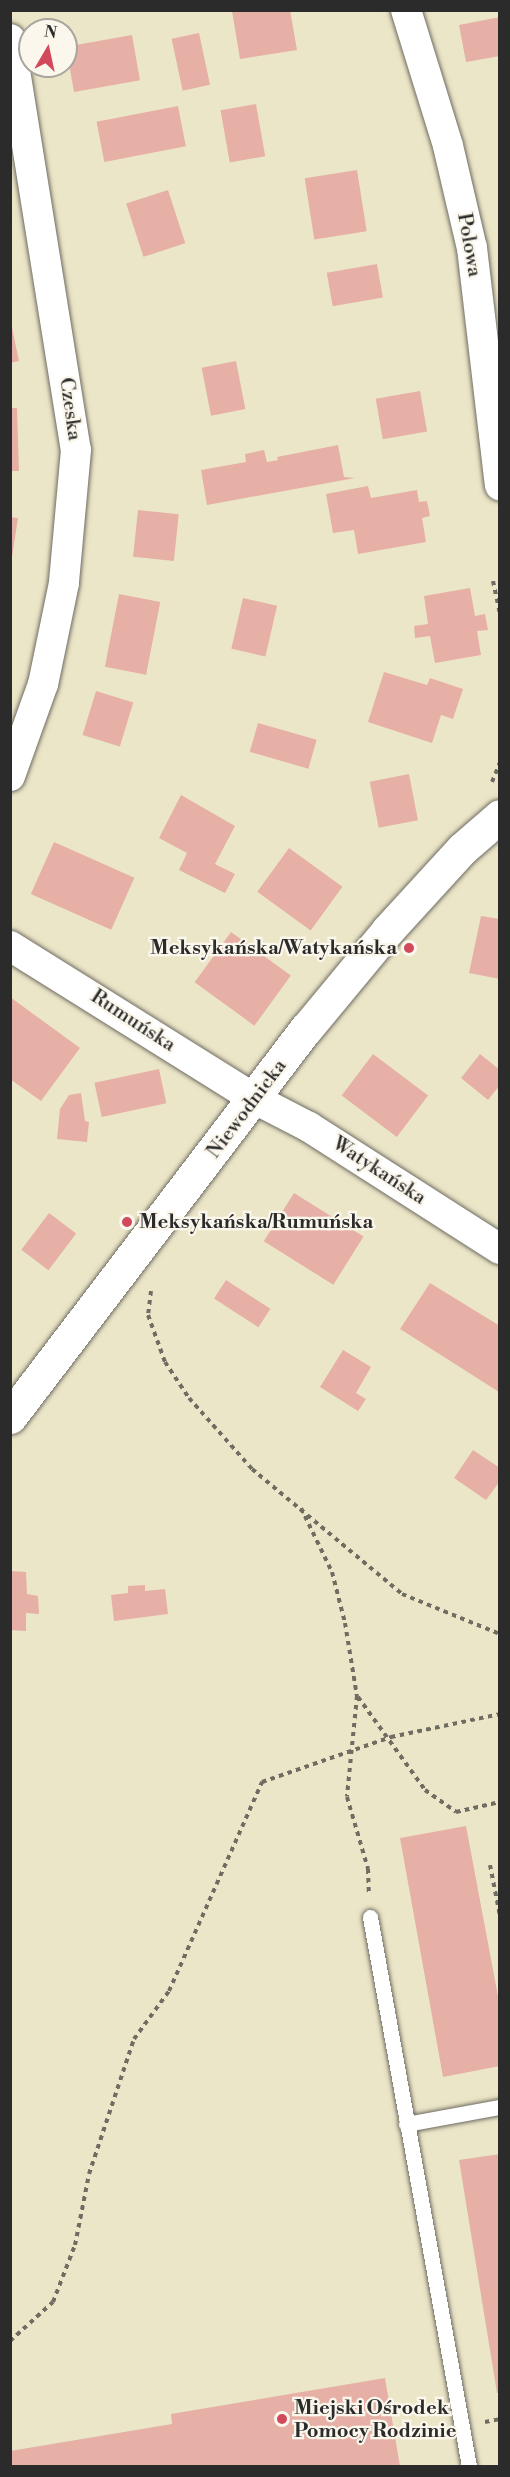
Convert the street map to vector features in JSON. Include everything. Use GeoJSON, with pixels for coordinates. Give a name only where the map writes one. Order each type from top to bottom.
{"type":"FeatureCollection","features":[{"type":"Feature","properties":{"kind":"street","name":"Polowa"},"geometry":{"type":"LineString","coordinates":[[406,10],[448,146],[472,248],[500,486]]}},
{"type":"Feature","properties":{"kind":"street","name":"Czeska"},"geometry":{"type":"LineString","coordinates":[[10,39],[76,450],[64,583],[43,684],[10,776]]}},
{"type":"Feature","properties":{"kind":"street","name":"Niewodnicka"},"geometry":{"type":"LineString","coordinates":[[10,1417],[387,932],[462,849],[494,805]]}},
{"type":"Feature","properties":{"kind":"street","name":"Rumuńska"},"geometry":{"type":"LineString","coordinates":[[10,946],[255,1099]]}},
{"type":"Feature","properties":{"kind":"street","name":"Watykańska"},"geometry":{"type":"LineString","coordinates":[[255,1099],[309,1126],[500,1249]]}},
{"type":"Feature","properties":{"kind":"lane"},"geometry":{"type":"LineString","coordinates":[[370,1917],[469,2466]]}},
{"type":"Feature","properties":{"kind":"lane"},"geometry":{"type":"LineString","coordinates":[[406,2124],[500,2107]]}},
{"type":"Feature","properties":{"kind":"path"},"geometry":{"type":"LineString","coordinates":[[493,581],[500,613]]}},
{"type":"Feature","properties":{"kind":"path"},"geometry":{"type":"LineString","coordinates":[[494,805],[500,762]]}},
{"type":"Feature","properties":{"kind":"path"},"geometry":{"type":"LineString","coordinates":[[152,1285],[148,1315],[165,1362],[189,1398],[252,1469],[300,1505],[402,1594],[500,1634]]}},
{"type":"Feature","properties":{"kind":"path"},"geometry":{"type":"LineString","coordinates":[[300,1505],[332,1572],[357,1696],[347,1797],[368,1869],[370,1917]]}},
{"type":"Feature","properties":{"kind":"path"},"geometry":{"type":"LineString","coordinates":[[357,1696],[391,1737],[425,1790],[456,1812],[500,1802]]}},
{"type":"Feature","properties":{"kind":"path"},"geometry":{"type":"LineString","coordinates":[[10,2341],[53,2302],[75,2246],[89,2174],[134,2039],[169,1991],[262,1782],[391,1737],[500,1714]]}},
{"type":"Feature","properties":{"kind":"path"},"geometry":{"type":"LineString","coordinates":[[490,1865],[500,1916]]}},
{"type":"Feature","properties":{"kind":"building"},"geometry":{"type":"Polygon","coordinates":[[[290,10],[297,50],[240,59],[232,11],[290,10]]]}},
{"type":"Feature","properties":{"kind":"building"},"geometry":{"type":"Polygon","coordinates":[[[500,17],[500,56],[466,62],[459,25],[500,17]]]}},
{"type":"Feature","properties":{"kind":"building"},"geometry":{"type":"Polygon","coordinates":[[[199,33],[210,85],[183,91],[172,39],[199,33]]]}},
{"type":"Feature","properties":{"kind":"building"},"geometry":{"type":"Polygon","coordinates":[[[132,35],[140,80],[74,92],[72,78],[78,78],[78,45],[132,35]]]}},
{"type":"Feature","properties":{"kind":"building"},"geometry":{"type":"Polygon","coordinates":[[[256,104],[265,156],[230,162],[221,110],[256,104]]]}},
{"type":"Feature","properties":{"kind":"building"},"geometry":{"type":"Polygon","coordinates":[[[178,106],[186,146],[104,162],[97,122],[178,106]]]}},
{"type":"Feature","properties":{"kind":"building"},"geometry":{"type":"Polygon","coordinates":[[[357,170],[367,231],[314,240],[305,178],[357,170]]]}},
{"type":"Feature","properties":{"kind":"building"},"geometry":{"type":"Polygon","coordinates":[[[168,190],[185,243],[143,257],[126,204],[168,190]]]}},
{"type":"Feature","properties":{"kind":"building"},"geometry":{"type":"Polygon","coordinates":[[[377,264],[383,297],[333,306],[327,273],[377,264]]]}},
{"type":"Feature","properties":{"kind":"building"},"geometry":{"type":"Polygon","coordinates":[[[10,318],[19,361],[10,363],[10,318]]]}},
{"type":"Feature","properties":{"kind":"building"},"geometry":{"type":"Polygon","coordinates":[[[236,361],[245,409],[211,416],[202,368],[236,361]]]}},
{"type":"Feature","properties":{"kind":"building"},"geometry":{"type":"Polygon","coordinates":[[[420,391],[427,431],[383,439],[376,399],[420,391]]]}},
{"type":"Feature","properties":{"kind":"building"},"geometry":{"type":"Polygon","coordinates":[[[10,408],[17,408],[19,471],[10,471],[10,408]]]}},
{"type":"Feature","properties":{"kind":"building"},"geometry":{"type":"Polygon","coordinates":[[[338,445],[344,477],[355,478],[207,505],[201,470],[246,462],[245,454],[264,450],[267,462],[278,460],[277,457],[338,445]]]}},
{"type":"Feature","properties":{"kind":"building"},"geometry":{"type":"Polygon","coordinates":[[[368,486],[371,498],[417,490],[419,502],[427,501],[430,516],[422,518],[426,542],[358,554],[354,530],[333,533],[326,494],[368,486]]]}},
{"type":"Feature","properties":{"kind":"building"},"geometry":{"type":"Polygon","coordinates":[[[138,510],[179,514],[174,561],[133,557],[138,510]]]}},
{"type":"Feature","properties":{"kind":"building"},"geometry":{"type":"Polygon","coordinates":[[[10,517],[18,518],[12,557],[10,557],[10,517]]]}},
{"type":"Feature","properties":{"kind":"building"},"geometry":{"type":"Polygon","coordinates":[[[470,588],[475,616],[485,614],[488,630],[477,631],[481,655],[435,663],[430,636],[415,638],[414,626],[428,624],[424,596],[470,588]]]}},
{"type":"Feature","properties":{"kind":"building"},"geometry":{"type":"Polygon","coordinates":[[[119,594],[160,602],[146,675],[105,667],[119,594]]]}},
{"type":"Feature","properties":{"kind":"building"},"geometry":{"type":"Polygon","coordinates":[[[243,598],[277,606],[265,657],[231,649],[243,598]]]}},
{"type":"Feature","properties":{"kind":"building"},"geometry":{"type":"Polygon","coordinates":[[[384,672],[427,685],[430,678],[463,689],[453,719],[441,715],[432,743],[368,722],[384,672]]]}},
{"type":"Feature","properties":{"kind":"building"},"geometry":{"type":"Polygon","coordinates":[[[96,691],[133,702],[120,746],[83,735],[96,691]]]}},
{"type":"Feature","properties":{"kind":"building"},"geometry":{"type":"Polygon","coordinates":[[[258,723],[317,740],[308,769],[250,752],[258,723]]]}},
{"type":"Feature","properties":{"kind":"building"},"geometry":{"type":"Polygon","coordinates":[[[409,774],[418,820],[379,828],[370,782],[409,774]]]}},
{"type":"Feature","properties":{"kind":"building"},"geometry":{"type":"Polygon","coordinates":[[[181,795],[235,826],[215,864],[235,874],[225,893],[179,870],[187,853],[159,838],[181,795]]]}},
{"type":"Feature","properties":{"kind":"building"},"geometry":{"type":"Polygon","coordinates":[[[54,842],[134,878],[111,930],[31,894],[54,842]]]}},
{"type":"Feature","properties":{"kind":"building"},"geometry":{"type":"Polygon","coordinates":[[[289,848],[342,887],[311,930],[257,892],[289,848]]]}},
{"type":"Feature","properties":{"kind":"building"},"geometry":{"type":"Polygon","coordinates":[[[481,916],[500,919],[500,979],[469,973],[481,916]]]}},
{"type":"Feature","properties":{"kind":"building"},"geometry":{"type":"Polygon","coordinates":[[[231,932],[291,975],[254,1026],[195,982],[231,932]]]}},
{"type":"Feature","properties":{"kind":"building"},"geometry":{"type":"Polygon","coordinates":[[[10,997],[80,1048],[41,1101],[10,1079],[10,997]]]}},
{"type":"Feature","properties":{"kind":"building"},"geometry":{"type":"Polygon","coordinates":[[[373,1054],[428,1096],[397,1137],[342,1096],[373,1054]]]}},
{"type":"Feature","properties":{"kind":"building"},"geometry":{"type":"Polygon","coordinates":[[[480,1054],[500,1070],[500,1085],[488,1100],[461,1078],[480,1054]]]}},
{"type":"Feature","properties":{"kind":"building"},"geometry":{"type":"Polygon","coordinates":[[[159,1069],[166,1103],[102,1117],[94,1083],[159,1069]]]}},
{"type":"Feature","properties":{"kind":"building"},"geometry":{"type":"Polygon","coordinates":[[[81,1093],[85,1121],[89,1122],[87,1142],[57,1139],[60,1109],[69,1095],[81,1093]]]}},
{"type":"Feature","properties":{"kind":"building"},"geometry":{"type":"Polygon","coordinates":[[[294,1193],[364,1236],[333,1285],[264,1241],[294,1193]]]}},
{"type":"Feature","properties":{"kind":"building"},"geometry":{"type":"Polygon","coordinates":[[[49,1213],[76,1233],[48,1270],[21,1250],[49,1213]]]}},
{"type":"Feature","properties":{"kind":"building"},"geometry":{"type":"Polygon","coordinates":[[[226,1280],[270,1309],[258,1327],[214,1298],[226,1280]]]}},
{"type":"Feature","properties":{"kind":"building"},"geometry":{"type":"Polygon","coordinates":[[[430,1283],[500,1326],[499,1392],[400,1329],[430,1283]]]}},
{"type":"Feature","properties":{"kind":"building"},"geometry":{"type":"Polygon","coordinates":[[[343,1350],[371,1367],[356,1393],[366,1399],[358,1411],[320,1387],[343,1350]]]}},
{"type":"Feature","properties":{"kind":"building"},"geometry":{"type":"Polygon","coordinates":[[[473,1450],[500,1468],[500,1481],[486,1500],[454,1478],[473,1450]]]}},
{"type":"Feature","properties":{"kind":"building"},"geometry":{"type":"Polygon","coordinates":[[[10,1571],[26,1572],[27,1594],[38,1596],[39,1614],[26,1613],[26,1631],[10,1630],[10,1571]]]}},
{"type":"Feature","properties":{"kind":"building"},"geometry":{"type":"Polygon","coordinates":[[[145,1585],[145,1591],[165,1589],[168,1614],[114,1621],[111,1595],[128,1593],[128,1586],[145,1585]]]}},
{"type":"Feature","properties":{"kind":"building"},"geometry":{"type":"Polygon","coordinates":[[[466,1826],[500,2007],[500,2066],[443,2077],[400,1838],[466,1826]]]}},
{"type":"Feature","properties":{"kind":"building"},"geometry":{"type":"Polygon","coordinates":[[[500,2154],[500,2393],[497,2393],[459,2160],[500,2154]]]}},
{"type":"Feature","properties":{"kind":"building","name":"Miejski Ośrodek Pomocy Rodzinie"},"geometry":{"type":"Polygon","coordinates":[[[385,2378],[400,2466],[10,2466],[10,2451],[172,2424],[171,2414],[385,2378]]]}},
{"type":"Feature","properties":{"kind":"place","name":"Meksykańska/Watykańska"},"geometry":{"type":"Point","coordinates":[409,948]}},
{"type":"Feature","properties":{"kind":"place","name":"Meksykańska/Rumuńska"},"geometry":{"type":"Point","coordinates":[127,1222]}},
{"type":"Feature","properties":{"kind":"place","name":"Miejski Ośrodek Pomocy Rodzinie"},"geometry":{"type":"Point","coordinates":[282,2419]}}]}
